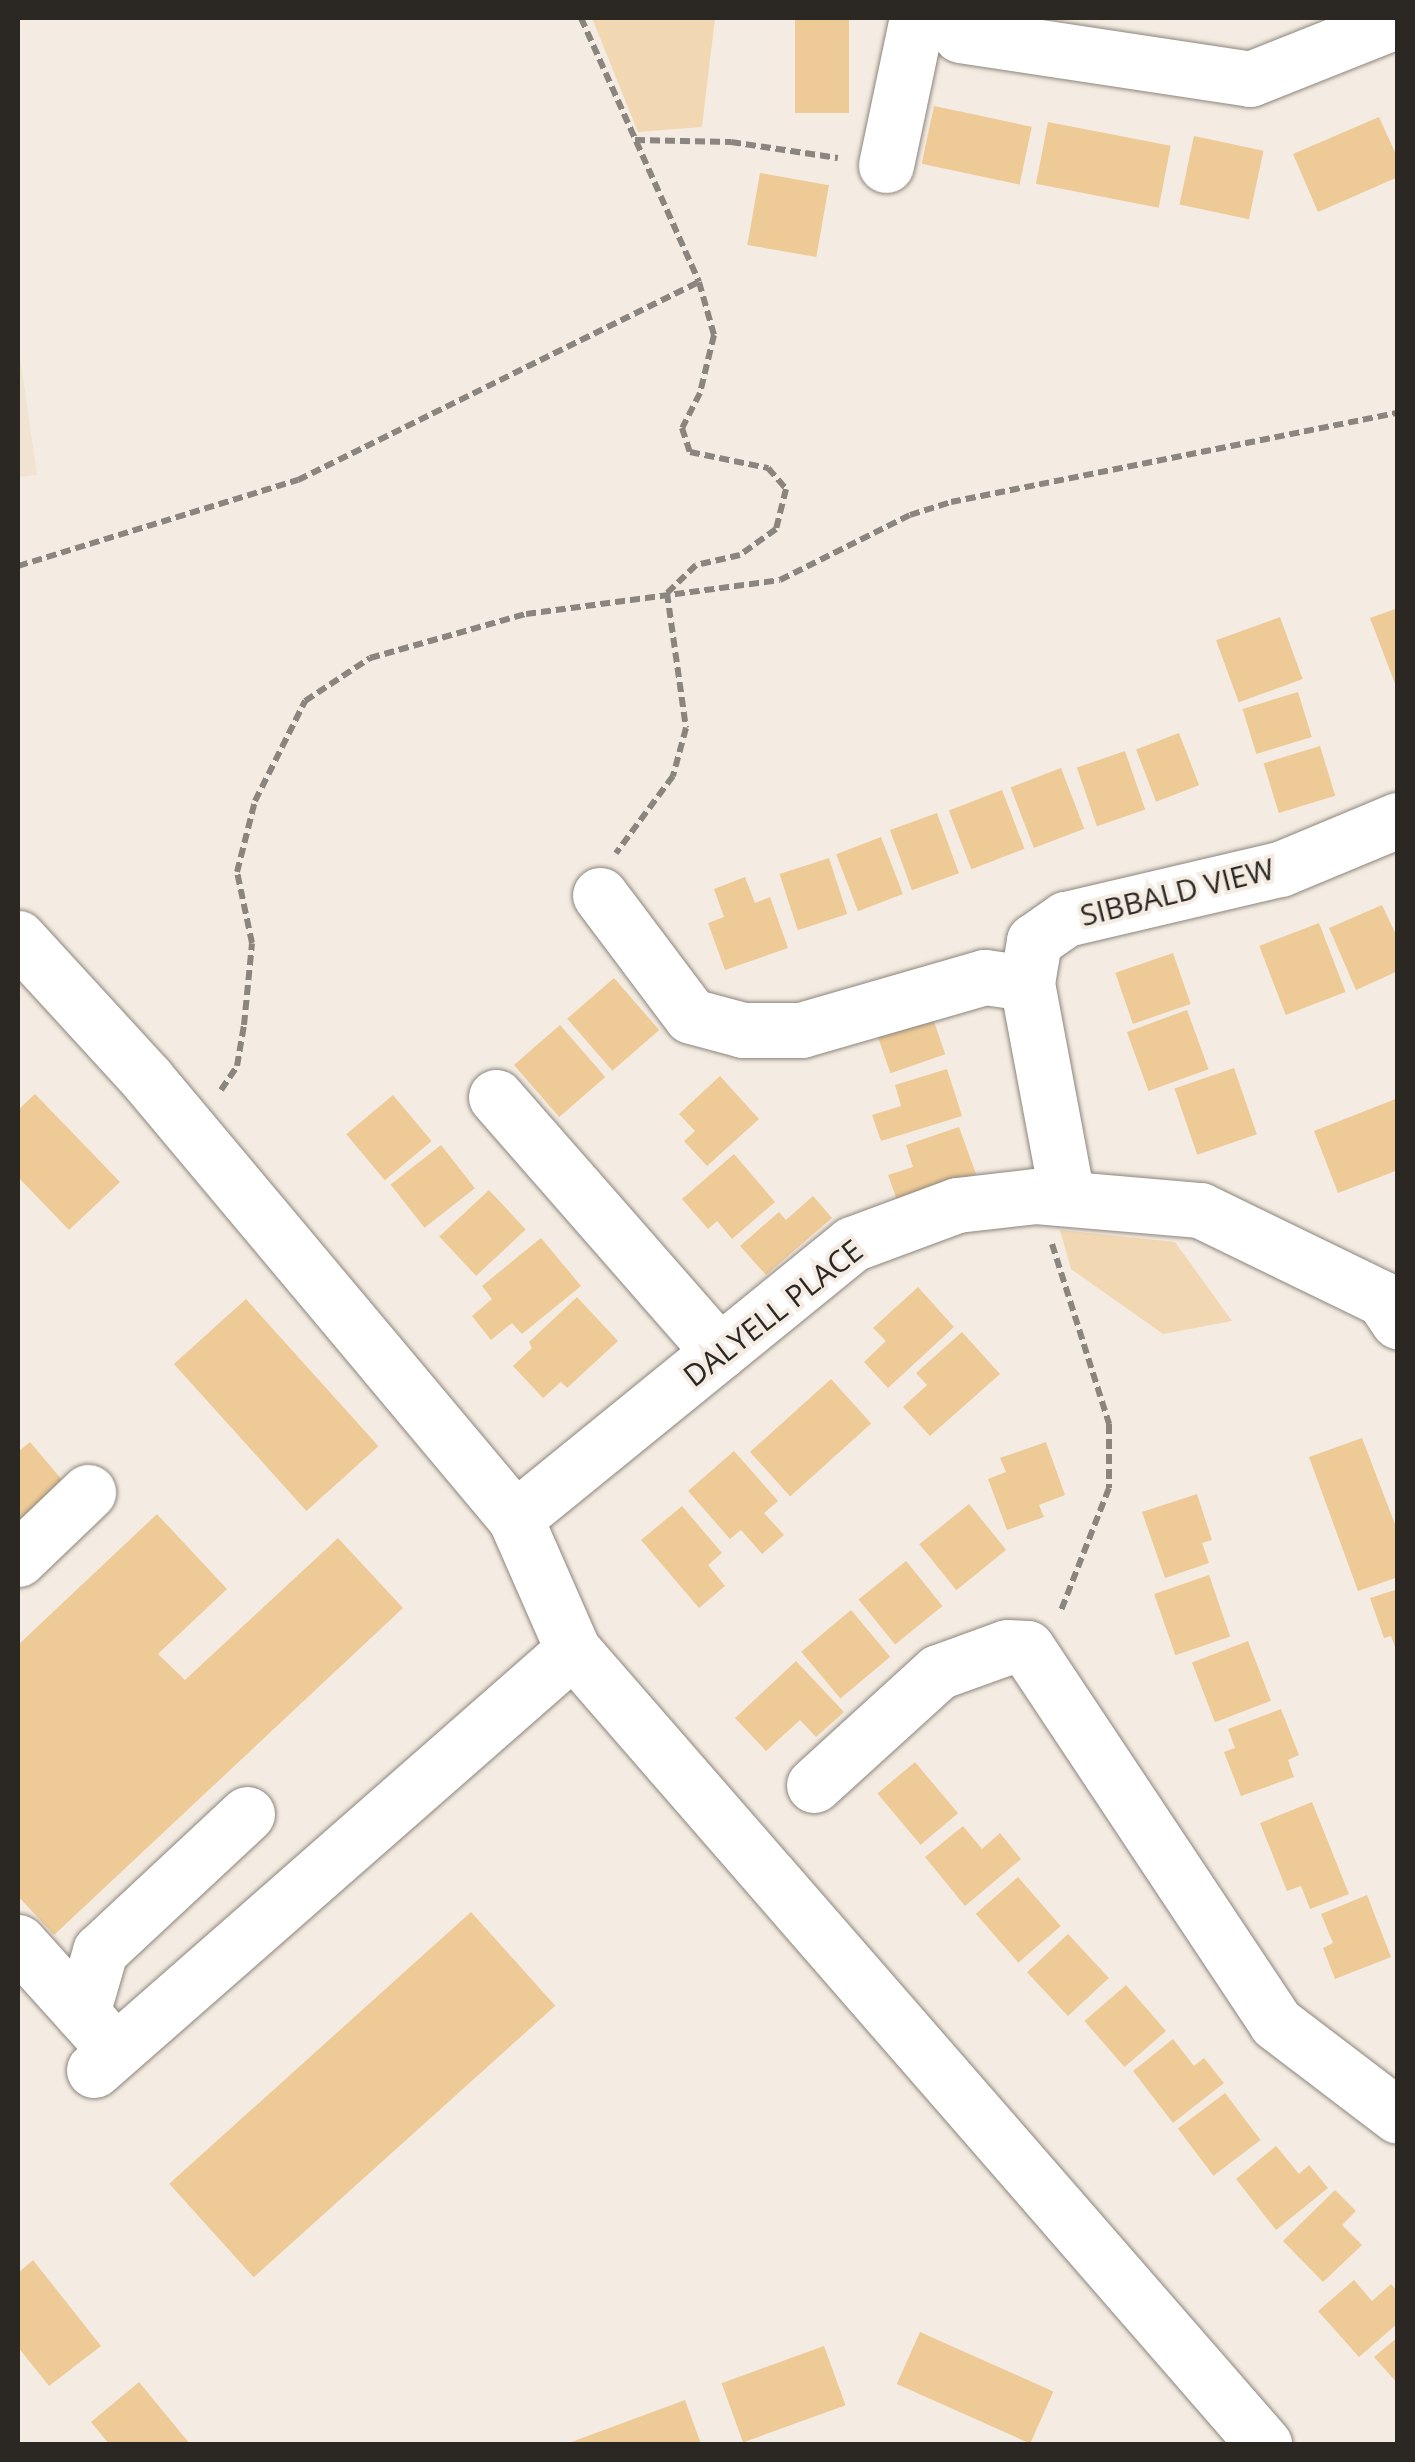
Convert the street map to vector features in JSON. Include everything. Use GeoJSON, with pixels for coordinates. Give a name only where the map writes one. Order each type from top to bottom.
{"type":"FeatureCollection","features":[{"type":"Feature","properties":{"kind":"street"},"geometry":{"type":"LineString","coordinates":[[886,165],[938,26],[1250,79],[1398,20]]}},
{"type":"Feature","properties":{"kind":"street","name":"SIBBALD VIEW"},"geometry":{"type":"LineString","coordinates":[[1052,1197],[1027,983],[1034,941],[1066,919],[1280,869],[1398,820]]}},
{"type":"Feature","properties":{"kind":"street"},"geometry":{"type":"LineString","coordinates":[[600,894],[690,1016],[743,1030],[801,1030],[985,977],[1027,983]]}},
{"type":"Feature","properties":{"kind":"street"},"geometry":{"type":"LineString","coordinates":[[25,960],[147,1079],[515,1518],[573,1650],[1264,2444]]}},
{"type":"Feature","properties":{"kind":"street"},"geometry":{"type":"LineString","coordinates":[[496,1097],[719,1352]]}},
{"type":"Feature","properties":{"kind":"street","name":"DALYELL PLACE"},"geometry":{"type":"LineString","coordinates":[[515,1518],[852,1244],[957,1205],[1052,1197],[1200,1210],[1383,1299],[1398,1321]]}},
{"type":"Feature","properties":{"kind":"street"},"geometry":{"type":"LineString","coordinates":[[18,1559],[88,1492]]}},
{"type":"Feature","properties":{"kind":"street"},"geometry":{"type":"LineString","coordinates":[[814,1785],[938,1672],[1006,1646],[1033,1657],[1276,2023],[1398,2116]]}},
{"type":"Feature","properties":{"kind":"street"},"geometry":{"type":"LineString","coordinates":[[97,2044],[573,1650]]}},
{"type":"Feature","properties":{"kind":"street"},"geometry":{"type":"LineString","coordinates":[[97,2044],[100,1951],[247,1814]]}},
{"type":"Feature","properties":{"kind":"street"},"geometry":{"type":"LineString","coordinates":[[18,1942],[97,2044]]}},
{"type":"Feature","properties":{"kind":"path"},"geometry":{"type":"LineString","coordinates":[[580,18],[699,282],[714,335],[700,392],[682,428],[690,452],[768,468],[786,488],[776,529],[740,555],[696,565],[667,594]]}},
{"type":"Feature","properties":{"kind":"path"},"geometry":{"type":"LineString","coordinates":[[636,140],[731,142],[886,165]]}},
{"type":"Feature","properties":{"kind":"path"},"geometry":{"type":"LineString","coordinates":[[18,566],[298,480],[699,282]]}},
{"type":"Feature","properties":{"kind":"path"},"geometry":{"type":"LineString","coordinates":[[215,1098],[237,1066],[252,943],[237,872],[255,801],[304,701],[370,658],[526,614],[780,580],[910,515],[952,502],[1398,413]]}},
{"type":"Feature","properties":{"kind":"path"},"geometry":{"type":"LineString","coordinates":[[600,894],[607,864],[673,776],[686,728],[667,594]]}},
{"type":"Feature","properties":{"kind":"path"},"geometry":{"type":"LineString","coordinates":[[1033,1657],[1109,1488],[1109,1424],[1052,1197]]}},
{"type":"Feature","properties":{"kind":"shaded area"},"geometry":{"type":"Polygon","coordinates":[[[592,18],[715,18],[702,127],[638,132],[592,18]]]}},
{"type":"Feature","properties":{"kind":"shaded area"},"geometry":{"type":"Polygon","coordinates":[[[18,343],[37,475],[18,477],[18,343]]]}},
{"type":"Feature","properties":{"kind":"shaded area"},"geometry":{"type":"Polygon","coordinates":[[[1060,1230],[1175,1242],[1232,1321],[1163,1334],[1071,1269],[1060,1230]]]}},
{"type":"Feature","properties":{"kind":"building"},"geometry":{"type":"Polygon","coordinates":[[[795,18],[849,18],[849,113],[795,113],[795,18]]]}},
{"type":"Feature","properties":{"kind":"building"},"geometry":{"type":"Polygon","coordinates":[[[934,106],[1032,127],[1020,185],[922,164],[934,106]]]}},
{"type":"Feature","properties":{"kind":"building"},"geometry":{"type":"Polygon","coordinates":[[[1379,117],[1398,159],[1398,177],[1318,212],[1293,154],[1379,117]]]}},
{"type":"Feature","properties":{"kind":"building"},"geometry":{"type":"Polygon","coordinates":[[[1048,122],[1171,146],[1159,208],[1036,184],[1048,122]]]}},
{"type":"Feature","properties":{"kind":"building"},"geometry":{"type":"Polygon","coordinates":[[[1194,136],[1263,151],[1249,219],[1179,204],[1194,136]]]}},
{"type":"Feature","properties":{"kind":"building"},"geometry":{"type":"Polygon","coordinates":[[[760,173],[829,185],[816,257],[747,245],[760,173]]]}},
{"type":"Feature","properties":{"kind":"building"},"geometry":{"type":"Polygon","coordinates":[[[1398,608],[1398,689],[1397,689],[1370,618],[1398,608]]]}},
{"type":"Feature","properties":{"kind":"building"},"geometry":{"type":"Polygon","coordinates":[[[1280,617],[1303,679],[1239,702],[1216,640],[1280,617]]]}},
{"type":"Feature","properties":{"kind":"building"},"geometry":{"type":"Polygon","coordinates":[[[1298,692],[1312,737],[1256,754],[1243,709],[1298,692]]]}},
{"type":"Feature","properties":{"kind":"building"},"geometry":{"type":"Polygon","coordinates":[[[1179,733],[1199,785],[1156,802],[1136,749],[1179,733]]]}},
{"type":"Feature","properties":{"kind":"building"},"geometry":{"type":"Polygon","coordinates":[[[1320,746],[1335,796],[1279,813],[1264,763],[1320,746]]]}},
{"type":"Feature","properties":{"kind":"building"},"geometry":{"type":"Polygon","coordinates":[[[1125,751],[1145,810],[1097,826],[1077,768],[1125,751]]]}},
{"type":"Feature","properties":{"kind":"building"},"geometry":{"type":"Polygon","coordinates":[[[1061,768],[1084,829],[1034,848],[1011,787],[1061,768]]]}},
{"type":"Feature","properties":{"kind":"building"},"geometry":{"type":"Polygon","coordinates":[[[1002,790],[1025,849],[971,869],[949,810],[1002,790]]]}},
{"type":"Feature","properties":{"kind":"building"},"geometry":{"type":"Polygon","coordinates":[[[937,813],[959,873],[912,890],[890,830],[937,813]]]}},
{"type":"Feature","properties":{"kind":"building"},"geometry":{"type":"Polygon","coordinates":[[[881,837],[903,894],[858,911],[836,854],[881,837]]]}},
{"type":"Feature","properties":{"kind":"building"},"geometry":{"type":"Polygon","coordinates":[[[829,858],[847,914],[798,930],[780,874],[829,858]]]}},
{"type":"Feature","properties":{"kind":"building"},"geometry":{"type":"Polygon","coordinates":[[[745,877],[755,903],[770,897],[788,948],[725,970],[708,923],[724,917],[714,889],[745,877]]]}},
{"type":"Feature","properties":{"kind":"building"},"geometry":{"type":"Polygon","coordinates":[[[1382,905],[1398,939],[1398,971],[1356,990],[1329,928],[1382,905]]]}},
{"type":"Feature","properties":{"kind":"building"},"geometry":{"type":"Polygon","coordinates":[[[1319,923],[1346,992],[1286,1015],[1259,946],[1319,923]]]}},
{"type":"Feature","properties":{"kind":"building"},"geometry":{"type":"Polygon","coordinates":[[[1173,953],[1191,1004],[1133,1024],[1115,973],[1173,953]]]}},
{"type":"Feature","properties":{"kind":"building"},"geometry":{"type":"Polygon","coordinates":[[[614,978],[659,1030],[612,1071],[567,1019],[614,978]]]}},
{"type":"Feature","properties":{"kind":"building"},"geometry":{"type":"Polygon","coordinates":[[[929,1007],[945,1054],[890,1073],[874,1026],[929,1007]]]}},
{"type":"Feature","properties":{"kind":"building"},"geometry":{"type":"Polygon","coordinates":[[[1187,1010],[1209,1069],[1148,1091],[1127,1032],[1187,1010]]]}},
{"type":"Feature","properties":{"kind":"building"},"geometry":{"type":"Polygon","coordinates":[[[560,1025],[605,1077],[559,1117],[514,1065],[560,1025]]]}},
{"type":"Feature","properties":{"kind":"building"},"geometry":{"type":"Polygon","coordinates":[[[1234,1068],[1257,1134],[1197,1155],[1174,1089],[1234,1068]]]}},
{"type":"Feature","properties":{"kind":"building"},"geometry":{"type":"Polygon","coordinates":[[[947,1069],[962,1116],[881,1141],[872,1115],[901,1106],[895,1085],[947,1069]]]}},
{"type":"Feature","properties":{"kind":"building"},"geometry":{"type":"Polygon","coordinates":[[[720,1076],[759,1119],[707,1166],[684,1141],[695,1131],[679,1114],[720,1076]]]}},
{"type":"Feature","properties":{"kind":"building"},"geometry":{"type":"Polygon","coordinates":[[[35,1094],[120,1182],[69,1230],[18,1177],[18,1110],[35,1094]]]}},
{"type":"Feature","properties":{"kind":"building"},"geometry":{"type":"Polygon","coordinates":[[[393,1095],[432,1141],[385,1180],[346,1134],[393,1095]]]}},
{"type":"Feature","properties":{"kind":"building"},"geometry":{"type":"Polygon","coordinates":[[[1398,1098],[1398,1170],[1338,1193],[1314,1131],[1398,1098]]]}},
{"type":"Feature","properties":{"kind":"building"},"geometry":{"type":"Polygon","coordinates":[[[959,1127],[976,1174],[897,1200],[888,1175],[913,1167],[906,1145],[959,1127]]]}},
{"type":"Feature","properties":{"kind":"building"},"geometry":{"type":"Polygon","coordinates":[[[441,1145],[475,1188],[424,1228],[391,1184],[441,1145]]]}},
{"type":"Feature","properties":{"kind":"building"},"geometry":{"type":"Polygon","coordinates":[[[734,1154],[775,1202],[732,1239],[717,1221],[708,1229],[682,1199],[734,1154]]]}},
{"type":"Feature","properties":{"kind":"building"},"geometry":{"type":"Polygon","coordinates":[[[489,1190],[526,1229],[476,1276],[439,1236],[489,1190]]]}},
{"type":"Feature","properties":{"kind":"building"},"geometry":{"type":"Polygon","coordinates":[[[813,1196],[832,1218],[766,1275],[740,1246],[779,1212],[786,1220],[813,1196]]]}},
{"type":"Feature","properties":{"kind":"building"},"geometry":{"type":"Polygon","coordinates":[[[541,1238],[581,1286],[522,1334],[512,1323],[491,1340],[472,1316],[492,1299],[482,1286],[541,1238]]]}},
{"type":"Feature","properties":{"kind":"building"},"geometry":{"type":"Polygon","coordinates":[[[918,1287],[954,1327],[888,1388],[864,1362],[886,1341],[873,1328],[918,1287]]]}},
{"type":"Feature","properties":{"kind":"building"},"geometry":{"type":"Polygon","coordinates":[[[577,1297],[618,1341],[567,1388],[561,1382],[543,1398],[513,1366],[532,1348],[529,1342],[577,1297]]]}},
{"type":"Feature","properties":{"kind":"building"},"geometry":{"type":"Polygon","coordinates":[[[246,1299],[378,1446],[306,1511],[174,1364],[246,1299]]]}},
{"type":"Feature","properties":{"kind":"building"},"geometry":{"type":"Polygon","coordinates":[[[962,1332],[1000,1374],[930,1436],[903,1407],[927,1385],[916,1373],[962,1332]]]}},
{"type":"Feature","properties":{"kind":"building"},"geometry":{"type":"Polygon","coordinates":[[[831,1379],[871,1424],[790,1497],[750,1452],[831,1379]]]}},
{"type":"Feature","properties":{"kind":"building"},"geometry":{"type":"Polygon","coordinates":[[[1362,1438],[1398,1532],[1398,1577],[1358,1591],[1309,1457],[1362,1438]]]}},
{"type":"Feature","properties":{"kind":"building"},"geometry":{"type":"Polygon","coordinates":[[[30,1442],[69,1488],[18,1531],[18,1452],[30,1442]]]}},
{"type":"Feature","properties":{"kind":"building"},"geometry":{"type":"Polygon","coordinates":[[[1046,1442],[1065,1495],[1039,1505],[1044,1517],[1007,1530],[988,1479],[1006,1472],[1000,1458],[1046,1442]]]}},
{"type":"Feature","properties":{"kind":"building"},"geometry":{"type":"Polygon","coordinates":[[[734,1451],[778,1501],[764,1513],[784,1535],[762,1554],[741,1530],[730,1539],[688,1491],[734,1451]]]}},
{"type":"Feature","properties":{"kind":"building"},"geometry":{"type":"Polygon","coordinates":[[[1197,1494],[1212,1540],[1202,1543],[1209,1563],[1165,1578],[1142,1512],[1197,1494]]]}},
{"type":"Feature","properties":{"kind":"building"},"geometry":{"type":"Polygon","coordinates":[[[969,1504],[1006,1550],[956,1590],[919,1544],[969,1504]]]}},
{"type":"Feature","properties":{"kind":"building"},"geometry":{"type":"Polygon","coordinates":[[[682,1506],[722,1553],[708,1565],[725,1586],[699,1608],[641,1540],[682,1506]]]}},
{"type":"Feature","properties":{"kind":"building"},"geometry":{"type":"Polygon","coordinates":[[[157,1514],[227,1589],[158,1654],[185,1680],[338,1538],[403,1608],[54,1935],[18,1896],[18,1645],[157,1514]]]}},
{"type":"Feature","properties":{"kind":"building"},"geometry":{"type":"Polygon","coordinates":[[[906,1561],[943,1606],[895,1644],[859,1599],[906,1561]]]}},
{"type":"Feature","properties":{"kind":"building"},"geometry":{"type":"Polygon","coordinates":[[[1209,1575],[1230,1636],[1175,1655],[1154,1594],[1209,1575]]]}},
{"type":"Feature","properties":{"kind":"building"},"geometry":{"type":"Polygon","coordinates":[[[1398,1589],[1397,1653],[1391,1636],[1384,1638],[1370,1598],[1398,1589]]]}},
{"type":"Feature","properties":{"kind":"building"},"geometry":{"type":"Polygon","coordinates":[[[851,1610],[890,1657],[840,1699],[801,1652],[851,1610]]]}},
{"type":"Feature","properties":{"kind":"building"},"geometry":{"type":"Polygon","coordinates":[[[1248,1641],[1271,1701],[1215,1722],[1192,1663],[1248,1641]]]}},
{"type":"Feature","properties":{"kind":"building"},"geometry":{"type":"Polygon","coordinates":[[[796,1661],[844,1712],[816,1737],[800,1720],[766,1751],[735,1718],[796,1661]]]}},
{"type":"Feature","properties":{"kind":"building"},"geometry":{"type":"Polygon","coordinates":[[[1281,1709],[1299,1755],[1288,1760],[1294,1777],[1241,1796],[1224,1752],[1235,1748],[1228,1729],[1281,1709]]]}},
{"type":"Feature","properties":{"kind":"building"},"geometry":{"type":"Polygon","coordinates":[[[915,1762],[958,1813],[921,1845],[877,1793],[915,1762]]]}},
{"type":"Feature","properties":{"kind":"building"},"geometry":{"type":"Polygon","coordinates":[[[1312,1802],[1349,1894],[1310,1909],[1301,1886],[1287,1891],[1260,1823],[1312,1802]]]}},
{"type":"Feature","properties":{"kind":"building"},"geometry":{"type":"Polygon","coordinates":[[[963,1826],[982,1849],[1000,1833],[1021,1859],[965,1906],[925,1857],[963,1826]]]}},
{"type":"Feature","properties":{"kind":"building"},"geometry":{"type":"Polygon","coordinates":[[[1018,1877],[1061,1926],[1018,1963],[976,1914],[1018,1877]]]}},
{"type":"Feature","properties":{"kind":"building"},"geometry":{"type":"Polygon","coordinates":[[[1367,1895],[1391,1957],[1335,1979],[1323,1948],[1333,1943],[1321,1914],[1367,1895]]]}},
{"type":"Feature","properties":{"kind":"building"},"geometry":{"type":"Polygon","coordinates":[[[471,1912],[555,2006],[254,2277],[169,2184],[471,1912]]]}},
{"type":"Feature","properties":{"kind":"building"},"geometry":{"type":"Polygon","coordinates":[[[1068,1934],[1109,1978],[1068,2016],[1027,1972],[1068,1934]]]}},
{"type":"Feature","properties":{"kind":"building"},"geometry":{"type":"Polygon","coordinates":[[[1126,1985],[1166,2031],[1125,2067],[1084,2021],[1126,1985]]]}},
{"type":"Feature","properties":{"kind":"building"},"geometry":{"type":"Polygon","coordinates":[[[1173,2039],[1194,2066],[1204,2058],[1224,2083],[1173,2123],[1133,2071],[1173,2039]]]}},
{"type":"Feature","properties":{"kind":"building"},"geometry":{"type":"Polygon","coordinates":[[[1225,2093],[1261,2140],[1213,2176],[1178,2129],[1225,2093]]]}},
{"type":"Feature","properties":{"kind":"building"},"geometry":{"type":"Polygon","coordinates":[[[1276,2146],[1299,2174],[1309,2165],[1328,2188],[1276,2230],[1236,2179],[1276,2146]]]}},
{"type":"Feature","properties":{"kind":"building"},"geometry":{"type":"Polygon","coordinates":[[[1335,2190],[1356,2211],[1342,2225],[1362,2245],[1323,2282],[1283,2241],[1335,2190]]]}},
{"type":"Feature","properties":{"kind":"building"},"geometry":{"type":"Polygon","coordinates":[[[33,2260],[101,2346],[49,2386],[18,2347],[18,2273],[33,2260]]]}},
{"type":"Feature","properties":{"kind":"building"},"geometry":{"type":"Polygon","coordinates":[[[1354,2280],[1372,2301],[1391,2284],[1398,2292],[1398,2323],[1359,2357],[1318,2311],[1354,2280]]]}},
{"type":"Feature","properties":{"kind":"building"},"geometry":{"type":"Polygon","coordinates":[[[920,2332],[1053,2391],[1030,2443],[897,2384],[920,2332]]]}},
{"type":"Feature","properties":{"kind":"building"},"geometry":{"type":"Polygon","coordinates":[[[1398,2337],[1398,2384],[1374,2357],[1398,2337]]]}},
{"type":"Feature","properties":{"kind":"building"},"geometry":{"type":"Polygon","coordinates":[[[824,2346],[846,2405],[743,2442],[722,2383],[824,2346]]]}},
{"type":"Feature","properties":{"kind":"building"},"geometry":{"type":"Polygon","coordinates":[[[139,2382],[190,2444],[109,2444],[91,2422],[139,2382]]]}},
{"type":"Feature","properties":{"kind":"building"},"geometry":{"type":"Polygon","coordinates":[[[685,2400],[701,2444],[566,2444],[685,2400]]]}}]}
